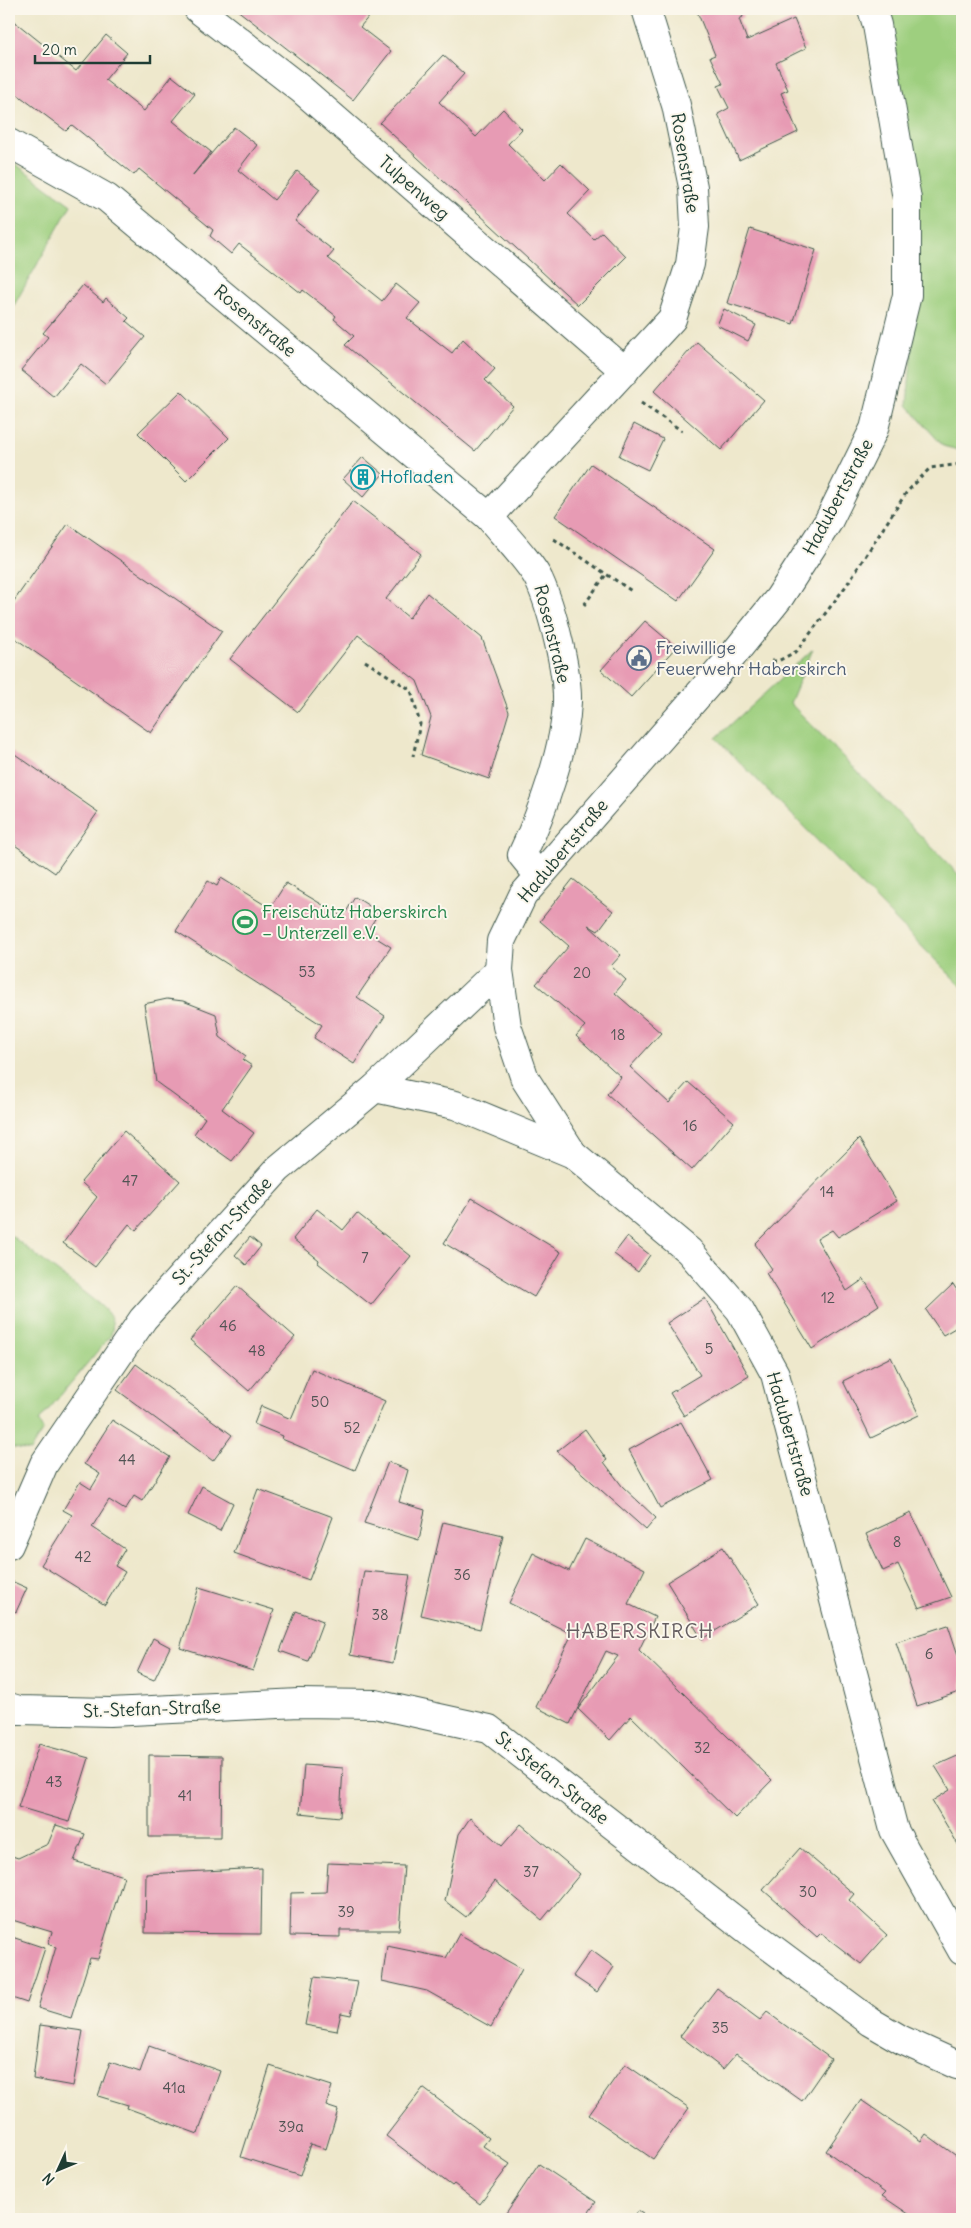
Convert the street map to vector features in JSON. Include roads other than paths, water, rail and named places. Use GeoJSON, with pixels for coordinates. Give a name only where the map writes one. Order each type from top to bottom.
{"type":"FeatureCollection","features":[{"type":"Feature","properties":{"kind":"street","name":"Tulpenweg"},"geometry":{"type":"LineString","coordinates":[[198,9],[302,90],[620,378]]}},
{"type":"Feature","properties":{"kind":"street","name":"Rosenstraße"},"geometry":{"type":"LineString","coordinates":[[489,517],[620,378],[672,319],[690,264],[695,227],[693,187],[676,105],[646,9]]}},
{"type":"Feature","properties":{"kind":"street","name":"Hadubertstraße"},"geometry":{"type":"LineString","coordinates":[[872,9],[877,25],[907,199],[907,295],[874,429],[828,522],[779,598],[729,660],[523,895],[511,916],[501,942],[499,970],[507,1026],[525,1079],[573,1154],[689,1251],[740,1310],[775,1374],[894,1830],[962,1951]]}},
{"type":"Feature","properties":{"kind":"street","name":"Rosenstraße"},"geometry":{"type":"LineString","coordinates":[[9,142],[107,198],[489,517],[539,578],[562,662],[567,701],[552,775],[536,825],[522,855],[539,876]]}},
{"type":"Feature","properties":{"kind":"street","name":"St.-Stefan-Straße"},"geometry":{"type":"LineString","coordinates":[[9,1545],[44,1464],[143,1319],[278,1168],[375,1088],[499,970]]}},
{"type":"Feature","properties":{"kind":"street"},"geometry":{"type":"LineString","coordinates":[[375,1088],[455,1105],[573,1154]]}},
{"type":"Feature","properties":{"kind":"street","name":"St.-Stefan-Straße"},"geometry":{"type":"LineString","coordinates":[[9,1706],[19,1710],[110,1712],[299,1703],[375,1704],[489,1729],[749,1931],[871,2022],[902,2040],[962,2066]]}},
{"type":"Feature","properties":{"kind":"place","name":"Hofladen"},"geometry":{"type":"Point","coordinates":[363,477]}},
{"type":"Feature","properties":{"kind":"place","name":"Freiwillige Feuerwehr Haberskirch"},"geometry":{"type":"Point","coordinates":[639,658]}},
{"type":"Feature","properties":{"kind":"place","name":"Freischütz Haberskirch – Unterzell e.V."},"geometry":{"type":"Point","coordinates":[245,922]}},
{"type":"Feature","properties":{"kind":"district","name":"HABERSKIRCH"},"geometry":{"type":"Point","coordinates":[640,1631]}}]}
